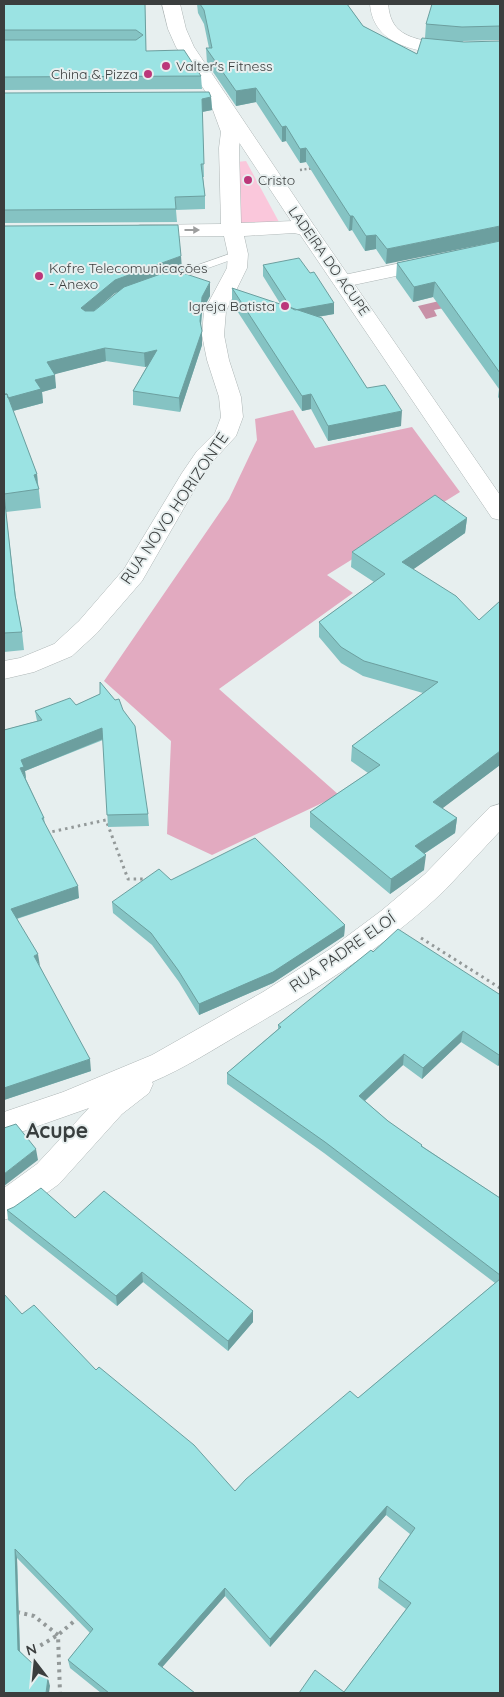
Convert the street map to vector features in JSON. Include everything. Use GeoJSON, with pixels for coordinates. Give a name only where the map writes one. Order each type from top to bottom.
{"type":"FeatureCollection","features":[{"type":"Feature","properties":{"kind":"street","name":"LADEIRA DO ACUPE"},"geometry":{"type":"LineString","coordinates":[[171,4],[177,29],[185,47],[307,230],[500,512]]}},
{"type":"Feature","properties":{"kind":"street"},"geometry":{"type":"LineString","coordinates":[[379,4],[380,16],[387,27],[400,39],[426,46],[500,48]]}},
{"type":"Feature","properties":{"kind":"street"},"geometry":{"type":"LineString","coordinates":[[192,97],[218,97]]}},
{"type":"Feature","properties":{"kind":"street","name":"RUA NOVO HORIZONTE"},"geometry":{"type":"LineString","coordinates":[[4,670],[25,666],[63,650],[88,627],[133,575],[190,478],[205,456],[225,436],[232,417],[230,397],[218,360],[213,335],[214,319],[215,311],[237,268],[238,254],[230,218],[229,148],[231,132],[218,97]]}},
{"type":"Feature","properties":{"kind":"street"},"geometry":{"type":"LineString","coordinates":[[124,231],[233,230],[294,227],[307,230]]}},
{"type":"Feature","properties":{"kind":"street"},"geometry":{"type":"LineString","coordinates":[[344,282],[500,248]]}},
{"type":"Feature","properties":{"kind":"street","name":"RUA PADRE ELOÍ"},"geometry":{"type":"LineString","coordinates":[[4,1125],[72,1101],[163,1064],[254,1012],[340,957],[391,919],[435,882],[500,814]]}},
{"type":"Feature","properties":{"kind":"street","name":"RUA PADRE ELOÍ"},"geometry":{"type":"LineString","coordinates":[[4,1206],[48,1174],[111,1105],[163,1064]]}},
{"type":"Feature","properties":{"kind":"lane"},"geometry":{"type":"LineString","coordinates":[[152,285],[238,254]]}},
{"type":"Feature","properties":{"kind":"path"},"geometry":{"type":"LineString","coordinates":[[270,174],[322,167]]}},
{"type":"Feature","properties":{"kind":"path"},"geometry":{"type":"LineString","coordinates":[[41,834],[106,820],[128,878],[155,879]]}},
{"type":"Feature","properties":{"kind":"path"},"geometry":{"type":"LineString","coordinates":[[391,919],[500,988]]}},
{"type":"Feature","properties":{"kind":"path"},"geometry":{"type":"LineString","coordinates":[[11,1611],[34,1616],[58,1635],[60,1693]]}},
{"type":"Feature","properties":{"kind":"path"},"geometry":{"type":"LineString","coordinates":[[17,1658],[24,1657],[58,1635],[81,1616]]}},
{"type":"Feature","properties":{"kind":"shaded area"},"geometry":{"type":"Polygon","coordinates":[[[246,161],[279,222],[241,223],[237,162],[246,161]]]}},
{"type":"Feature","properties":{"kind":"shaded area"},"geometry":{"type":"Polygon","coordinates":[[[473,293],[479,301],[434,310],[437,316],[426,319],[418,306],[473,293]]]}},
{"type":"Feature","properties":{"kind":"shaded area"},"geometry":{"type":"Polygon","coordinates":[[[293,410],[315,448],[412,427],[460,492],[327,575],[353,593],[219,689],[339,795],[212,855],[167,834],[171,741],[104,681],[229,499],[257,440],[255,419],[293,410]]]}},
{"type":"Feature","properties":{"kind":"building"},"geometry":{"type":"Polygon","coordinates":[[[4,4],[145,4],[146,51],[184,50],[201,76],[4,77],[4,40],[136,40],[143,35],[136,30],[4,30],[4,4]]]}},
{"type":"Feature","properties":{"kind":"building"},"geometry":{"type":"Polygon","coordinates":[[[200,4],[347,4],[363,26],[417,54],[422,38],[464,42],[500,41],[500,226],[387,249],[376,235],[366,236],[353,216],[350,216],[306,148],[300,149],[286,126],[282,127],[256,88],[236,91],[206,48],[212,48],[204,10],[200,4]]]}},
{"type":"Feature","properties":{"kind":"building"},"geometry":{"type":"Polygon","coordinates":[[[432,4],[500,4],[500,26],[462,27],[426,24],[432,4]]]}},
{"type":"Feature","properties":{"kind":"building"},"geometry":{"type":"Polygon","coordinates":[[[209,92],[211,97],[202,99],[204,164],[201,164],[205,196],[175,197],[176,209],[4,210],[4,93],[209,92]]]}},
{"type":"Feature","properties":{"kind":"building"},"geometry":{"type":"Polygon","coordinates":[[[178,225],[181,256],[115,280],[81,308],[85,311],[94,311],[124,287],[183,266],[183,273],[210,282],[202,297],[200,321],[202,331],[179,398],[133,391],[157,350],[144,353],[105,348],[47,362],[55,375],[35,380],[41,389],[8,398],[4,392],[4,226],[178,225]]]}},
{"type":"Feature","properties":{"kind":"building"},"geometry":{"type":"Polygon","coordinates":[[[500,241],[500,373],[435,282],[414,287],[397,263],[500,241]]]}},
{"type":"Feature","properties":{"kind":"building"},"geometry":{"type":"Polygon","coordinates":[[[299,258],[310,273],[314,272],[334,303],[295,310],[291,308],[263,265],[299,258]]]}},
{"type":"Feature","properties":{"kind":"building"},"geometry":{"type":"Polygon","coordinates":[[[232,288],[322,318],[367,388],[385,385],[402,411],[328,426],[311,394],[302,396],[232,288]]]}},
{"type":"Feature","properties":{"kind":"building"},"geometry":{"type":"Polygon","coordinates":[[[7,394],[37,474],[34,475],[39,489],[4,494],[4,395],[7,394]]]}},
{"type":"Feature","properties":{"kind":"building"},"geometry":{"type":"Polygon","coordinates":[[[4,494],[15,595],[22,632],[4,633],[4,494]]]}},
{"type":"Feature","properties":{"kind":"building"},"geometry":{"type":"Polygon","coordinates":[[[435,495],[467,518],[402,562],[456,596],[479,620],[500,601],[500,751],[433,802],[457,818],[415,846],[426,855],[391,879],[310,812],[380,765],[352,746],[438,682],[364,661],[341,647],[319,622],[385,574],[352,552],[435,495]]]}},
{"type":"Feature","properties":{"kind":"building"},"geometry":{"type":"Polygon","coordinates":[[[100,682],[115,700],[119,699],[123,710],[135,726],[148,814],[107,815],[102,728],[21,760],[24,767],[20,768],[44,818],[42,818],[78,886],[11,909],[38,954],[34,956],[90,1059],[4,1088],[4,730],[42,720],[35,711],[70,698],[76,705],[100,694],[100,682]]]}},
{"type":"Feature","properties":{"kind":"building"},"geometry":{"type":"Polygon","coordinates":[[[255,838],[345,925],[273,972],[199,1004],[178,970],[151,933],[112,902],[159,869],[171,880],[255,838]]]}},
{"type":"Feature","properties":{"kind":"building"},"geometry":{"type":"Polygon","coordinates":[[[398,929],[500,993],[500,1055],[463,1031],[423,1068],[404,1054],[359,1096],[421,1146],[500,1198],[500,1275],[325,1142],[227,1073],[281,1027],[278,1025],[371,950],[373,952],[398,929]]]}},
{"type":"Feature","properties":{"kind":"building"},"geometry":{"type":"Polygon","coordinates":[[[16,1124],[36,1149],[4,1174],[4,1128],[16,1124]]]}},
{"type":"Feature","properties":{"kind":"building"},"geometry":{"type":"Polygon","coordinates":[[[41,1188],[75,1218],[104,1191],[253,1311],[228,1341],[142,1272],[116,1296],[7,1210],[41,1188]]]}},
{"type":"Feature","properties":{"kind":"building"},"geometry":{"type":"Polygon","coordinates":[[[500,1279],[500,1693],[299,1693],[315,1670],[344,1692],[411,1603],[379,1579],[415,1528],[387,1506],[270,1639],[225,1588],[158,1664],[195,1693],[109,1693],[68,1660],[93,1629],[15,1549],[18,1650],[48,1678],[46,1693],[4,1693],[4,1294],[22,1314],[34,1305],[96,1370],[99,1367],[194,1445],[235,1491],[246,1479],[350,1391],[358,1398],[500,1279]]]}},
{"type":"Feature","properties":{"kind":"place","name":"Valter's Fitness"},"geometry":{"type":"Point","coordinates":[166,66]}},
{"type":"Feature","properties":{"kind":"place","name":"China & Pizza"},"geometry":{"type":"Point","coordinates":[148,74]}},
{"type":"Feature","properties":{"kind":"place","name":"Cristo"},"geometry":{"type":"Point","coordinates":[248,180]}},
{"type":"Feature","properties":{"kind":"place","name":"Kofre Telecomunicações - Anexo"},"geometry":{"type":"Point","coordinates":[39,276]}},
{"type":"Feature","properties":{"kind":"place","name":"Igreja Batista"},"geometry":{"type":"Point","coordinates":[285,306]}},
{"type":"Feature","properties":{"kind":"district","name":"Acupe"},"geometry":{"type":"Point","coordinates":[57,1130]}}]}
